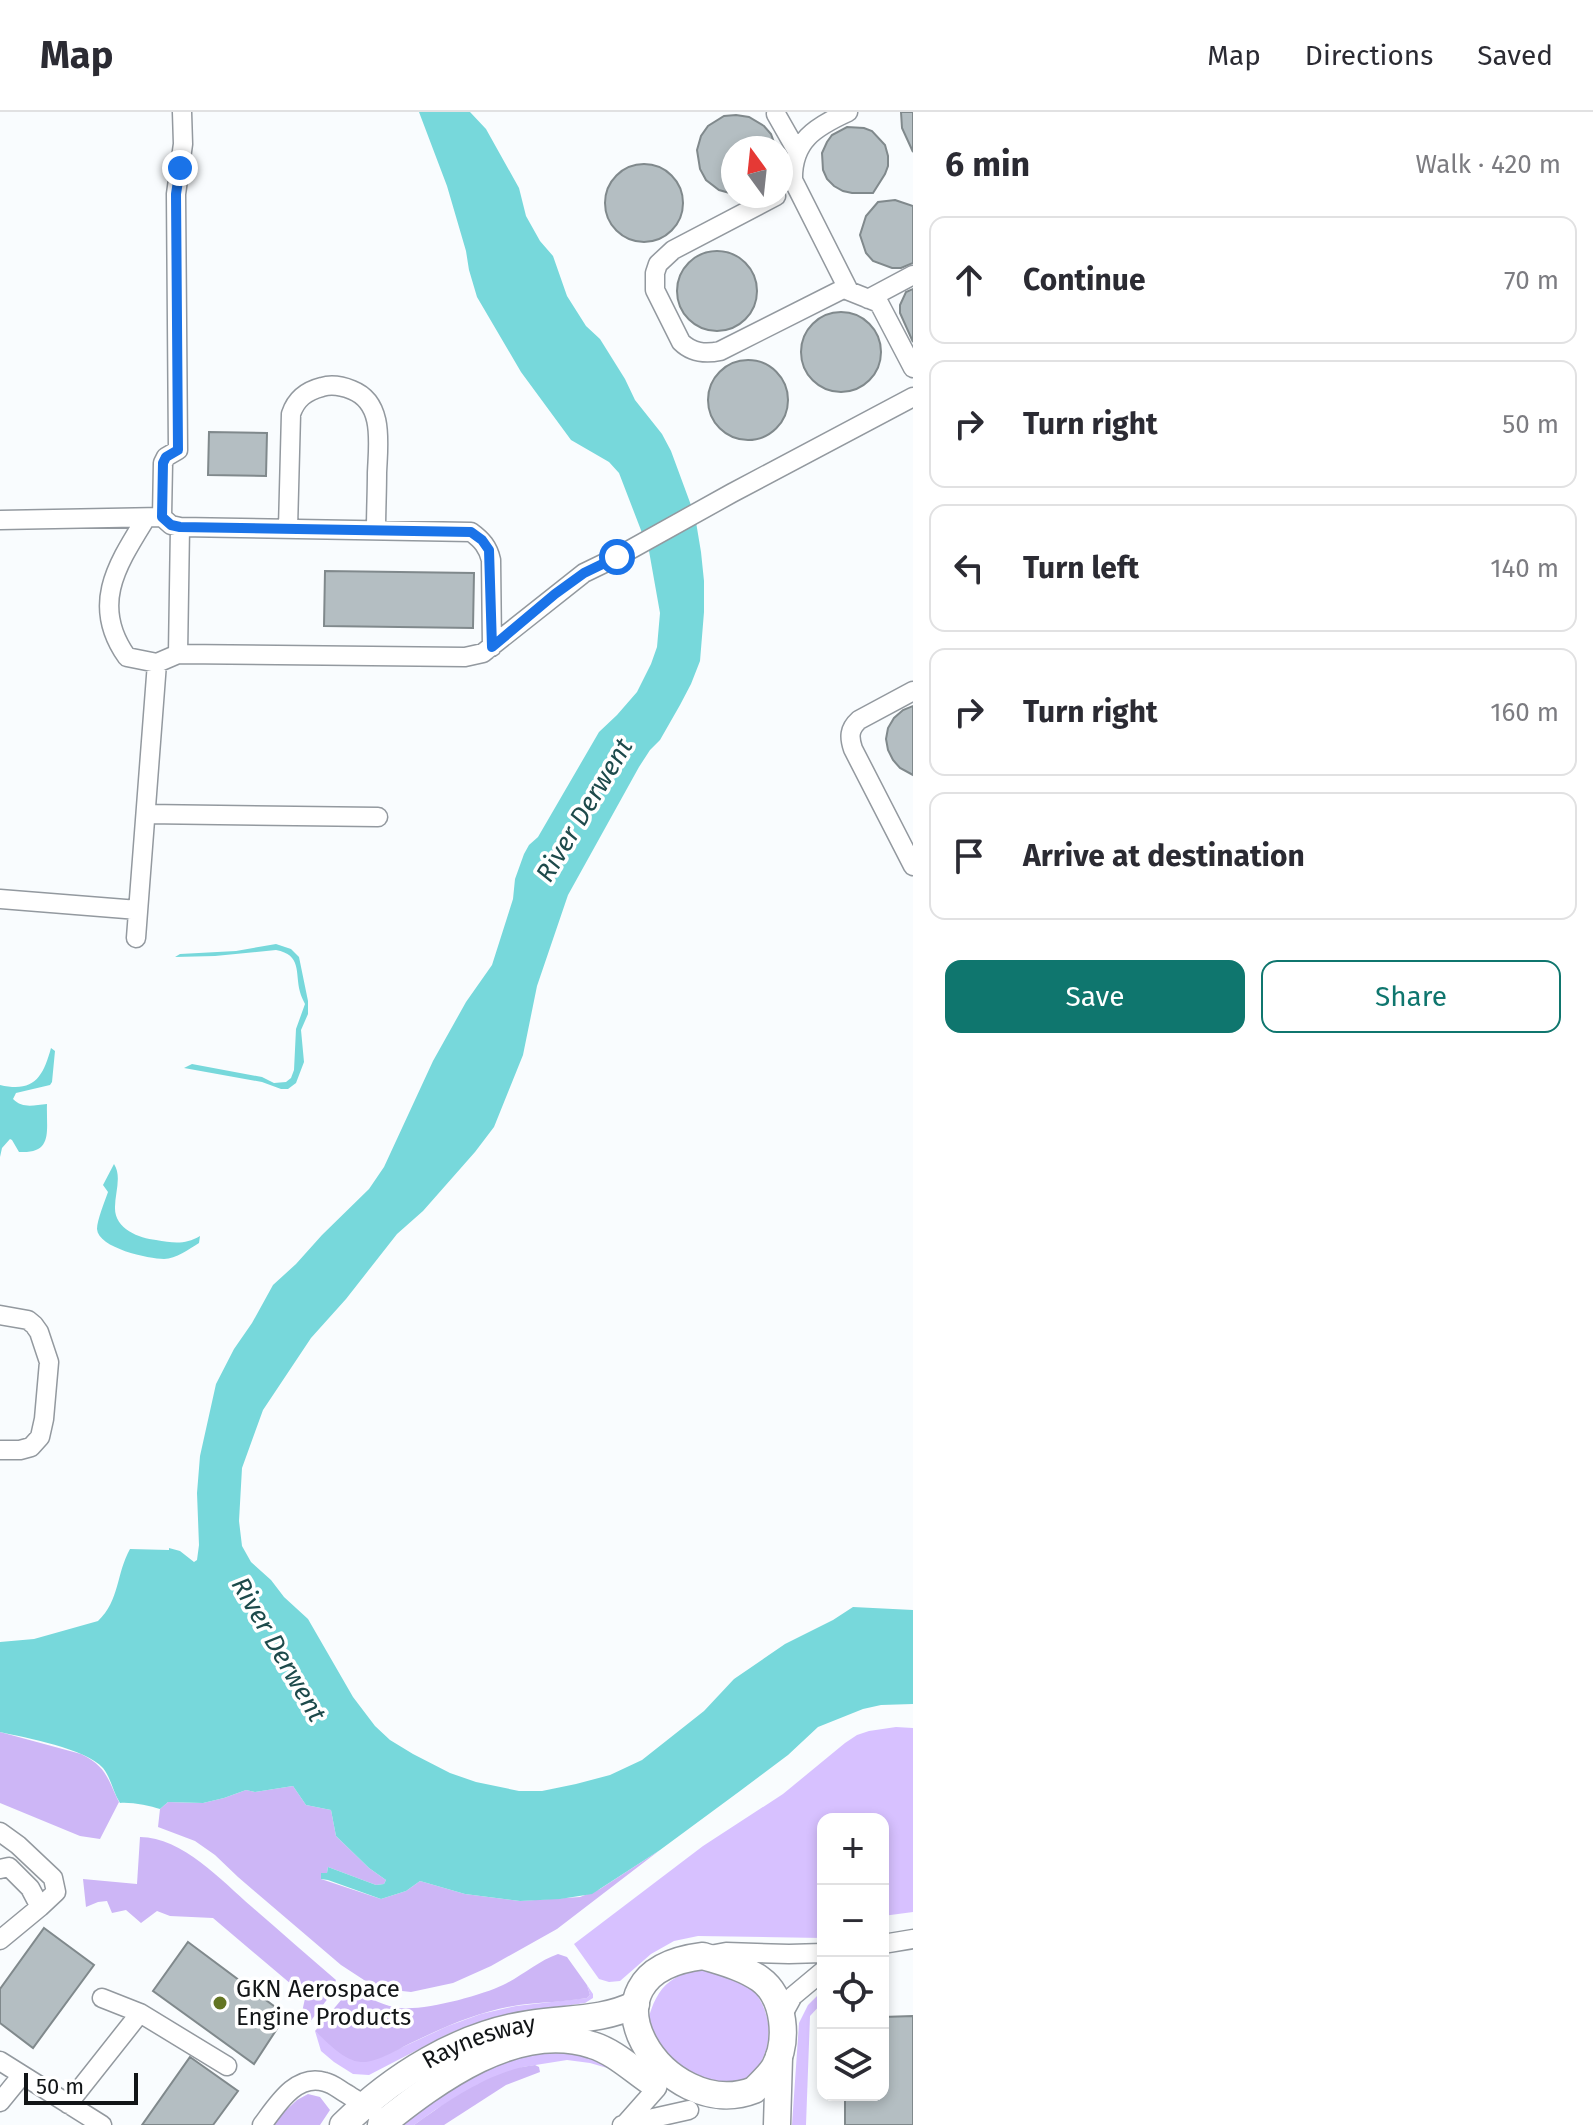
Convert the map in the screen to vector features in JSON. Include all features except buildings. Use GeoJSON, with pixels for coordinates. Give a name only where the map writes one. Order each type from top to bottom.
{"type":"FeatureCollection","features":[{"type":"Feature","properties":{"kind":"highway"},"geometry":{"type":"LineString","coordinates":[[777,2125],[782,2016],[770,1989],[761,1979],[733,1965],[703,1956],[687,1958],[662,1970],[645,1987],[636,2004],[636,2035],[656,2086],[671,2101],[702,2113],[726,2109],[749,2096],[768,2076],[779,2057]]}},
{"type":"Feature","properties":{"kind":"highway","name":"Raynesway"},"geometry":{"type":"LineString","coordinates":[[343,2125],[365,2104],[428,2060],[464,2043],[526,2024],[608,2015],[636,2004]]}},
{"type":"Feature","properties":{"kind":"highway","name":"Raynesway"},"geometry":{"type":"LineString","coordinates":[[381,2125],[471,2063],[518,2044],[549,2039],[593,2045],[612,2054],[656,2086]]}},
{"type":"Feature","properties":{"kind":"street"},"geometry":{"type":"LineString","coordinates":[[182,112],[183,144],[176,194],[178,450],[166,457],[163,463],[154,517],[120,559],[112,583],[110,624],[116,642],[127,657],[157,663],[178,654],[465,657],[483,653],[584,573],[913,397]]}},
{"type":"Feature","properties":{"kind":"street"},"geometry":{"type":"LineString","coordinates":[[793,164],[797,151],[824,117],[848,112]]}},
{"type":"Feature","properties":{"kind":"street"},"geometry":{"type":"LineString","coordinates":[[776,114],[797,151]]}},
{"type":"Feature","properties":{"kind":"street"},"geometry":{"type":"LineString","coordinates":[[793,198],[849,291],[879,303],[913,368]]}},
{"type":"Feature","properties":{"kind":"street"},"geometry":{"type":"LineString","coordinates":[[753,208],[673,250],[658,264],[655,290],[681,342],[688,349],[707,353],[720,351],[847,287]]}},
{"type":"Feature","properties":{"kind":"street"},"geometry":{"type":"LineString","coordinates":[[868,299],[913,275]]}},
{"type":"Feature","properties":{"kind":"street"},"geometry":{"type":"LineString","coordinates":[[288,528],[291,414],[294,403],[303,395],[328,385],[343,386],[358,392],[369,401],[374,412],[378,436],[376,530]]}},
{"type":"Feature","properties":{"kind":"street"},"geometry":{"type":"LineString","coordinates":[[0,520],[154,517],[180,527],[471,532],[482,540],[491,560],[492,647]]}},
{"type":"Feature","properties":{"kind":"street"},"geometry":{"type":"LineString","coordinates":[[178,654],[180,527]]}},
{"type":"Feature","properties":{"kind":"street"},"geometry":{"type":"LineString","coordinates":[[136,938],[157,663]]}},
{"type":"Feature","properties":{"kind":"street"},"geometry":{"type":"LineString","coordinates":[[913,691],[859,720],[852,726],[850,734],[853,749],[913,866]]}},
{"type":"Feature","properties":{"kind":"street"},"geometry":{"type":"LineString","coordinates":[[146,814],[378,817]]}},
{"type":"Feature","properties":{"kind":"street"},"geometry":{"type":"LineString","coordinates":[[0,899],[138,910]]}},
{"type":"Feature","properties":{"kind":"street"},"geometry":{"type":"LineString","coordinates":[[0,1315],[28,1320],[34,1325],[49,1362],[40,1437],[31,1447],[0,1450]]}},
{"type":"Feature","properties":{"kind":"street"},"geometry":{"type":"LineString","coordinates":[[0,1832],[53,1878],[56,1892],[0,1940]]}},
{"type":"Feature","properties":{"kind":"street"},"geometry":{"type":"LineString","coordinates":[[0,1869],[9,1867],[30,1888],[40,1907]]}},
{"type":"Feature","properties":{"kind":"street"},"geometry":{"type":"LineString","coordinates":[[889,1943],[913,1939]]}},
{"type":"Feature","properties":{"kind":"street"},"geometry":{"type":"LineString","coordinates":[[703,1956],[726,1952],[817,1953]]}},
{"type":"Feature","properties":{"kind":"street"},"geometry":{"type":"LineString","coordinates":[[782,2016],[793,1996],[817,1976]]}},
{"type":"Feature","properties":{"kind":"street"},"geometry":{"type":"LineString","coordinates":[[102,1998],[140,2013],[227,2066]]}},
{"type":"Feature","properties":{"kind":"street"},"geometry":{"type":"LineString","coordinates":[[68,2104],[140,2013]]}},
{"type":"Feature","properties":{"kind":"street"},"geometry":{"type":"LineString","coordinates":[[0,2061],[95,2123]]}},
{"type":"Feature","properties":{"kind":"street"},"geometry":{"type":"LineString","coordinates":[[262,2125],[279,2103],[301,2083],[312,2080],[327,2082],[373,2112],[442,2068],[471,2063]]}},
{"type":"Feature","properties":{"kind":"street"},"geometry":{"type":"LineString","coordinates":[[0,2102],[22,2075]]}},
{"type":"Feature","properties":{"kind":"street"},"geometry":{"type":"LineString","coordinates":[[624,2124],[656,2086]]}},
{"type":"Feature","properties":{"kind":"street"},"geometry":{"type":"LineString","coordinates":[[624,2124],[702,2113]]}},
{"type":"Feature","properties":{"kind":"shaded area"},"geometry":{"type":"Polygon","coordinates":[[[913,1728],[913,1912],[889,1915],[889,1813],[817,1813],[817,1938],[698,1936],[674,1941],[651,1954],[620,1981],[599,1979],[574,1944],[703,1846],[783,1794],[845,1743],[869,1731],[913,1728]]]}},
{"type":"Feature","properties":{"kind":"shaded area"},"geometry":{"type":"Polygon","coordinates":[[[0,1732],[81,1754],[101,1769],[119,1802],[100,1839],[80,1836],[0,1803],[0,1732]]]}},
{"type":"Feature","properties":{"kind":"shaded area"},"geometry":{"type":"Polygon","coordinates":[[[293,1786],[306,1805],[331,1810],[336,1836],[386,1880],[384,1884],[376,1885],[328,1867],[321,1879],[381,1899],[406,1891],[420,1881],[465,1894],[520,1901],[580,1897],[600,1889],[660,1850],[557,1929],[491,1966],[453,1983],[411,1992],[393,1990],[364,1980],[341,1965],[195,1841],[158,1827],[160,1809],[168,1802],[203,1803],[246,1790],[255,1792],[293,1786]]]}},
{"type":"Feature","properties":{"kind":"shaded area"},"geometry":{"type":"Polygon","coordinates":[[[140,1837],[171,1844],[200,1862],[336,1980],[329,1997],[306,2027],[296,2020],[302,2012],[306,1994],[213,1918],[170,1916],[157,1911],[141,1923],[126,1910],[112,1913],[107,1901],[86,1907],[83,1879],[137,1884],[140,1837]]]}},
{"type":"Feature","properties":{"kind":"shaded area"},"geometry":{"type":"Polygon","coordinates":[[[558,1954],[567,1957],[587,1985],[590,1995],[587,1998],[491,2011],[367,2062],[342,2055],[315,2031],[347,1993],[353,1991],[394,2007],[433,2006],[493,1989],[558,1954]]]}},
{"type":"Feature","properties":{"kind":"shaded area"},"geometry":{"type":"Polygon","coordinates":[[[715,1969],[745,1983],[759,1999],[769,2030],[766,2051],[755,2070],[738,2083],[686,2088],[647,2024],[656,1998],[669,1982],[688,1973],[715,1969]]]}},
{"type":"Feature","properties":{"kind":"shaded area"},"geometry":{"type":"Polygon","coordinates":[[[587,1985],[593,1998],[585,2003],[516,2013],[474,2024],[369,2075],[353,2074],[334,2062],[321,2051],[315,2031],[353,2060],[379,2058],[481,2014],[516,2006],[587,1998],[590,1995],[587,1985]]]}},
{"type":"Feature","properties":{"kind":"shaded area"},"geometry":{"type":"Polygon","coordinates":[[[817,1996],[817,2008],[810,2016],[806,2125],[792,2125],[799,2023],[808,2005],[817,1996]]]}},
{"type":"Feature","properties":{"kind":"shaded area"},"geometry":{"type":"Polygon","coordinates":[[[563,2043],[621,2072],[567,2060],[523,2067],[477,2085],[414,2125],[394,2125],[435,2094],[502,2060],[563,2043]]]}},
{"type":"Feature","properties":{"kind":"shaded area"},"geometry":{"type":"Polygon","coordinates":[[[535,2065],[540,2072],[506,2085],[444,2125],[414,2125],[456,2096],[487,2080],[535,2065]]]}},
{"type":"Feature","properties":{"kind":"shaded area"},"geometry":{"type":"Polygon","coordinates":[[[308,2094],[320,2097],[330,2110],[320,2125],[270,2125],[297,2100],[308,2094]]]}},
{"type":"Feature","properties":{"kind":"water","name":"River Derwent"},"geometry":{"type":"Polygon","coordinates":[[[419,112],[470,112],[486,129],[519,188],[526,216],[553,256],[567,296],[586,326],[600,339],[635,400],[662,434],[671,451],[695,516],[701,552],[704,612],[700,661],[680,705],[660,740],[639,767],[568,895],[537,986],[523,1055],[494,1127],[423,1211],[397,1234],[311,1338],[263,1410],[242,1468],[239,1521],[242,1546],[251,1562],[308,1619],[353,1697],[390,1740],[450,1773],[519,1791],[542,1791],[576,1784],[610,1775],[642,1760],[704,1711],[734,1679],[785,1644],[853,1607],[913,1610],[913,1704],[863,1709],[818,1727],[788,1755],[660,1850],[592,1894],[560,1899],[520,1901],[465,1894],[420,1881],[406,1891],[381,1899],[321,1879],[321,1873],[327,1873],[328,1867],[376,1885],[384,1884],[386,1880],[336,1836],[331,1810],[306,1805],[293,1786],[255,1792],[246,1790],[203,1803],[168,1802],[160,1809],[120,1803],[106,1772],[94,1761],[54,1745],[0,1732],[0,1642],[34,1639],[98,1621],[114,1596],[130,1549],[169,1548],[180,1551],[194,1562],[197,1560],[200,1456],[216,1384],[273,1285],[369,1189],[384,1167],[433,1061],[466,1002],[492,965],[524,854],[538,837],[599,732],[637,692],[657,647],[660,613],[649,551],[619,473],[609,462],[571,440],[521,372],[477,297],[447,186],[419,112]]]}},
{"type":"Feature","properties":{"kind":"water"},"geometry":{"type":"Polygon","coordinates":[[[276,944],[291,949],[299,957],[308,1001],[308,1014],[301,1030],[304,1062],[296,1083],[288,1089],[281,1089],[262,1082],[184,1068],[192,1064],[262,1077],[274,1083],[286,1082],[291,1078],[296,1029],[305,1004],[294,960],[276,950],[175,957],[276,944]]]}},
{"type":"Feature","properties":{"kind":"water"},"geometry":{"type":"Polygon","coordinates":[[[51,1048],[55,1051],[50,1085],[16,1093],[13,1099],[25,1105],[47,1104],[46,1139],[38,1149],[19,1152],[10,1139],[2,1148],[0,1157],[0,1085],[21,1087],[35,1080],[51,1048]]]}},
{"type":"Feature","properties":{"kind":"water"},"geometry":{"type":"Polygon","coordinates":[[[114,1164],[118,1179],[116,1215],[123,1227],[142,1237],[168,1242],[184,1242],[200,1236],[199,1243],[178,1256],[164,1259],[136,1255],[106,1242],[100,1236],[97,1225],[108,1192],[103,1185],[114,1164]]]}},
{"type":"Feature","properties":{"kind":"place","name":"GKN Aerospace Engine Products"},"geometry":{"type":"Point","coordinates":[220,2003]}},
{"type":"Feature","properties":{"kind":"route"},"geometry":{"type":"LineString","coordinates":[[180,168],[176,194],[178,450],[166,457],[163,463],[162,517],[171,525],[180,527],[471,532],[482,540],[491,560],[492,647],[584,573],[617,557]]}}]}
